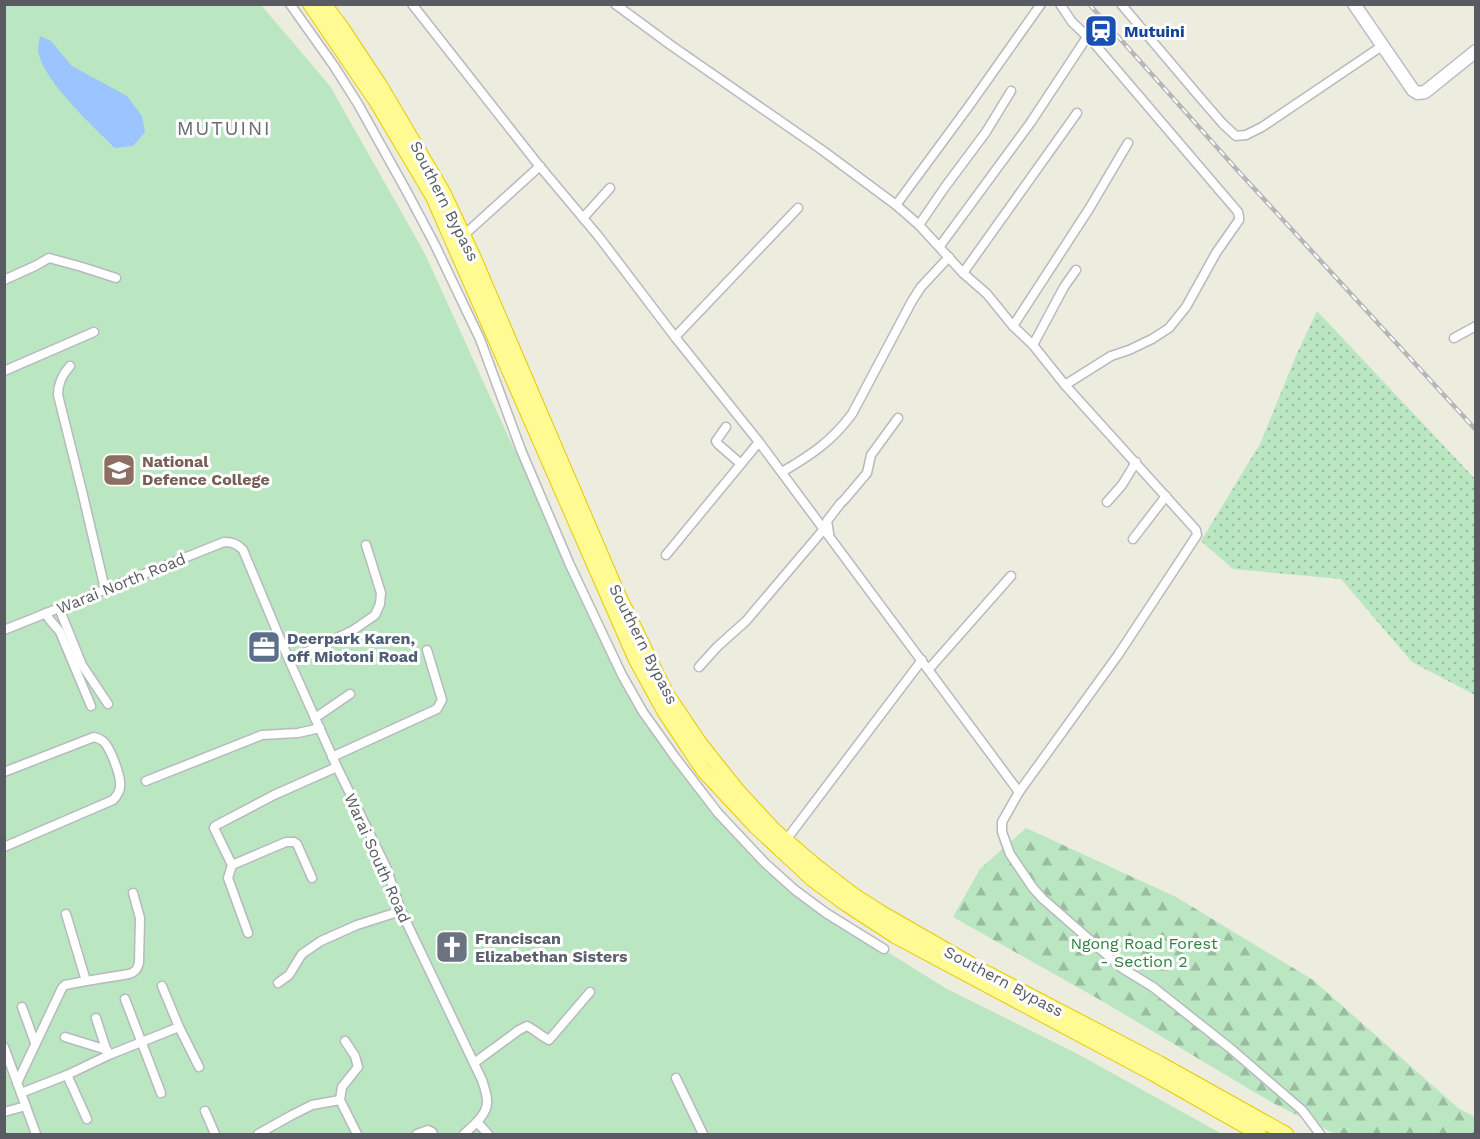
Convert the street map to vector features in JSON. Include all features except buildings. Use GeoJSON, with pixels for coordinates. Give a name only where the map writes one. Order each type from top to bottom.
{"type":"FeatureCollection","features":[{"type":"Feature","properties":{"kind":"highway","name":"Southern Bypass"},"geometry":{"type":"LineString","coordinates":[[310,4],[376,101],[433,197],[636,660],[664,711],[704,770],[755,826],[812,879],[874,924],[1152,1073],[1259,1134]]}},
{"type":"Feature","properties":{"kind":"highway","name":"Southern Bypass"},"geometry":{"type":"LineString","coordinates":[[324,4],[413,139],[443,192],[464,235],[617,592],[666,693],[699,742],[737,790],[774,830],[816,866],[880,912],[981,970],[1159,1063],[1286,1134]]}},
{"type":"Feature","properties":{"kind":"main road"},"geometry":{"type":"LineString","coordinates":[[1354,4],[1413,90],[1418,93],[1425,92],[1476,51]]}},
{"type":"Feature","properties":{"kind":"street"},"geometry":{"type":"LineString","coordinates":[[290,4],[358,104],[434,243],[480,339],[521,450],[570,565],[617,666],[643,712],[718,813],[765,863],[795,890],[826,913],[884,949]]}},
{"type":"Feature","properties":{"kind":"street"},"geometry":{"type":"LineString","coordinates":[[412,4],[599,237],[759,442],[1019,792]]}},
{"type":"Feature","properties":{"kind":"street"},"geometry":{"type":"LineString","coordinates":[[615,4],[681,53],[822,150],[919,225],[963,273],[987,294],[1013,326],[1033,345],[1065,384],[1195,528],[1197,535],[1118,655],[1019,792],[1001,827],[1010,854],[1037,894],[1122,968],[1153,987],[1243,1059],[1302,1110],[1320,1134]]}},
{"type":"Feature","properties":{"kind":"street"},"geometry":{"type":"LineString","coordinates":[[896,205],[1041,4]]}},
{"type":"Feature","properties":{"kind":"street"},"geometry":{"type":"LineString","coordinates":[[1060,4],[1072,22],[1230,202],[1239,217],[1186,307],[1169,328],[1152,339],[1111,356],[1065,384]]}},
{"type":"Feature","properties":{"kind":"street"},"geometry":{"type":"LineString","coordinates":[[1122,4],[1203,101],[1236,136],[1246,135],[1262,127],[1382,46]]}},
{"type":"Feature","properties":{"kind":"street"},"geometry":{"type":"LineString","coordinates":[[940,246],[1031,122],[1087,37]]}},
{"type":"Feature","properties":{"kind":"street"},"geometry":{"type":"LineString","coordinates":[[919,225],[986,132],[1011,91]]}},
{"type":"Feature","properties":{"kind":"street"},"geometry":{"type":"LineString","coordinates":[[963,273],[1077,113]]}},
{"type":"Feature","properties":{"kind":"street"},"geometry":{"type":"LineString","coordinates":[[1013,326],[1089,209],[1128,143]]}},
{"type":"Feature","properties":{"kind":"street"},"geometry":{"type":"LineString","coordinates":[[464,235],[540,166]]}},
{"type":"Feature","properties":{"kind":"street"},"geometry":{"type":"LineString","coordinates":[[583,218],[610,188]]}},
{"type":"Feature","properties":{"kind":"street"},"geometry":{"type":"LineString","coordinates":[[675,337],[798,208]]}},
{"type":"Feature","properties":{"kind":"street"},"geometry":{"type":"LineString","coordinates":[[782,472],[812,454],[842,427],[852,414],[916,294],[949,257]]}},
{"type":"Feature","properties":{"kind":"street"},"geometry":{"type":"LineString","coordinates":[[4,280],[49,258],[116,278]]}},
{"type":"Feature","properties":{"kind":"street"},"geometry":{"type":"LineString","coordinates":[[1033,345],[1064,287],[1076,270]]}},
{"type":"Feature","properties":{"kind":"street"},"geometry":{"type":"LineString","coordinates":[[1454,338],[1476,326]]}},
{"type":"Feature","properties":{"kind":"street"},"geometry":{"type":"LineString","coordinates":[[5,371],[94,332]]}},
{"type":"Feature","properties":{"kind":"street"},"geometry":{"type":"LineString","coordinates":[[70,366],[60,382],[58,395],[105,590]]}},
{"type":"Feature","properties":{"kind":"street"},"geometry":{"type":"LineString","coordinates":[[699,667],[746,621],[827,533],[827,521],[867,473],[871,455],[898,418]]}},
{"type":"Feature","properties":{"kind":"street"},"geometry":{"type":"LineString","coordinates":[[726,427],[716,441],[717,444],[741,464]]}},
{"type":"Feature","properties":{"kind":"street"},"geometry":{"type":"LineString","coordinates":[[666,555],[759,442]]}},
{"type":"Feature","properties":{"kind":"street"},"geometry":{"type":"LineString","coordinates":[[1107,502],[1122,485],[1136,462]]}},
{"type":"Feature","properties":{"kind":"street"},"geometry":{"type":"LineString","coordinates":[[1133,538],[1166,496]]}},
{"type":"Feature","properties":{"kind":"street","name":"Warai North Road"},"geometry":{"type":"LineString","coordinates":[[4,630],[224,542],[238,545]]}},
{"type":"Feature","properties":{"kind":"street","name":"Warai South Road"},"geometry":{"type":"LineString","coordinates":[[238,545],[245,555],[332,757],[386,867],[401,911],[482,1080],[487,1101],[486,1108],[477,1122],[464,1134]]}},
{"type":"Feature","properties":{"kind":"street"},"geometry":{"type":"LineString","coordinates":[[289,660],[352,631],[367,623],[375,615],[380,604],[381,593],[366,545]]}},
{"type":"Feature","properties":{"kind":"street"},"geometry":{"type":"LineString","coordinates":[[929,669],[1011,576]]}},
{"type":"Feature","properties":{"kind":"street"},"geometry":{"type":"LineString","coordinates":[[59,608],[82,665],[108,704]]}},
{"type":"Feature","properties":{"kind":"street"},"geometry":{"type":"LineString","coordinates":[[46,613],[51,623],[60,632],[91,706]]}},
{"type":"Feature","properties":{"kind":"street"},"geometry":{"type":"LineString","coordinates":[[332,757],[440,707],[442,700],[428,650]]}},
{"type":"Feature","properties":{"kind":"street"},"geometry":{"type":"LineString","coordinates":[[786,840],[922,660]]}},
{"type":"Feature","properties":{"kind":"street"},"geometry":{"type":"LineString","coordinates":[[315,718],[350,694]]}},
{"type":"Feature","properties":{"kind":"street"},"geometry":{"type":"LineString","coordinates":[[146,782],[261,735],[298,733],[320,728]]}},
{"type":"Feature","properties":{"kind":"street"},"geometry":{"type":"LineString","coordinates":[[4,772],[94,737],[105,743],[121,781],[119,791],[113,800],[4,847]]}},
{"type":"Feature","properties":{"kind":"street"},"geometry":{"type":"LineString","coordinates":[[248,933],[228,878],[232,866],[214,828],[216,824],[337,766]]}},
{"type":"Feature","properties":{"kind":"street"},"geometry":{"type":"LineString","coordinates":[[232,866],[290,841],[297,844],[312,878]]}},
{"type":"Feature","properties":{"kind":"street"},"geometry":{"type":"LineString","coordinates":[[17,1083],[65,985],[129,974],[137,969],[140,918],[133,893]]}},
{"type":"Feature","properties":{"kind":"street"},"geometry":{"type":"LineString","coordinates":[[278,983],[289,975],[302,954],[321,941],[357,925],[401,911]]}},
{"type":"Feature","properties":{"kind":"street"},"geometry":{"type":"LineString","coordinates":[[66,914],[87,981]]}},
{"type":"Feature","properties":{"kind":"street"},"geometry":{"type":"LineString","coordinates":[[162,986],[179,1027],[200,1067]]}},
{"type":"Feature","properties":{"kind":"street"},"geometry":{"type":"LineString","coordinates":[[474,1063],[526,1026],[549,1040],[590,993]]}},
{"type":"Feature","properties":{"kind":"street"},"geometry":{"type":"LineString","coordinates":[[125,999],[161,1093]]}},
{"type":"Feature","properties":{"kind":"street"},"geometry":{"type":"LineString","coordinates":[[22,1007],[36,1043]]}},
{"type":"Feature","properties":{"kind":"street"},"geometry":{"type":"LineString","coordinates":[[96,1018],[108,1053]]}},
{"type":"Feature","properties":{"kind":"street"},"geometry":{"type":"LineString","coordinates":[[21,1093],[67,1075],[108,1053],[179,1027]]}},
{"type":"Feature","properties":{"kind":"street"},"geometry":{"type":"LineString","coordinates":[[65,1036],[108,1053]]}},
{"type":"Feature","properties":{"kind":"street"},"geometry":{"type":"LineString","coordinates":[[345,1041],[355,1056],[358,1067],[342,1087],[340,1100],[357,1134]]}},
{"type":"Feature","properties":{"kind":"street"},"geometry":{"type":"LineString","coordinates":[[4,1047],[36,1134]]}},
{"type":"Feature","properties":{"kind":"street"},"geometry":{"type":"LineString","coordinates":[[67,1075],[87,1119]]}},
{"type":"Feature","properties":{"kind":"street"},"geometry":{"type":"LineString","coordinates":[[676,1078],[702,1134]]}},
{"type":"Feature","properties":{"kind":"street"},"geometry":{"type":"LineString","coordinates":[[258,1134],[312,1105],[340,1100]]}},
{"type":"Feature","properties":{"kind":"street"},"geometry":{"type":"LineString","coordinates":[[4,1112],[26,1106]]}},
{"type":"Feature","properties":{"kind":"street"},"geometry":{"type":"LineString","coordinates":[[205,1111],[215,1134]]}},
{"type":"Feature","properties":{"kind":"street"},"geometry":{"type":"LineString","coordinates":[[477,1122],[488,1134]]}},
{"type":"Feature","properties":{"kind":"street"},"geometry":{"type":"LineString","coordinates":[[417,1134],[428,1130],[433,1134]]}},
{"type":"Feature","properties":{"kind":"green space"},"geometry":{"type":"Polygon","coordinates":[[[5,4],[261,5],[330,86],[425,254],[508,436],[660,738],[715,814],[783,881],[881,948],[947,989],[1074,1052],[1222,1134],[5,1134],[5,4]]]}},
{"type":"Feature","properties":{"kind":"green space"},"geometry":{"type":"Polygon","coordinates":[[[1317,311],[1475,479],[1475,695],[1412,662],[1341,579],[1233,569],[1201,541],[1261,442],[1317,311]]]}},
{"type":"Feature","properties":{"kind":"green space","name":"Ngong Road Forest - Section 2"},"geometry":{"type":"Polygon","coordinates":[[[1026,828],[1176,897],[1313,980],[1458,1108],[1475,1117],[1475,1134],[1335,1134],[1271,1102],[1102,1001],[953,917],[980,869],[1026,828]]]}},
{"type":"Feature","properties":{"kind":"water"},"geometry":{"type":"Polygon","coordinates":[[[40,36],[51,41],[72,66],[127,96],[142,116],[145,132],[133,146],[115,148],[58,88],[41,62],[38,50],[40,36]]]}},
{"type":"Feature","properties":{"kind":"railway"},"geometry":{"type":"LineString","coordinates":[[1089,4],[1239,172],[1476,430]]}},
{"type":"Feature","properties":{"kind":"place","name":"Mutuini"},"geometry":{"type":"Point","coordinates":[1101,31]}},
{"type":"Feature","properties":{"kind":"place","name":"National Defence College"},"geometry":{"type":"Point","coordinates":[119,470]}},
{"type":"Feature","properties":{"kind":"place","name":"Deerpark Karen, off Miotoni Road"},"geometry":{"type":"Point","coordinates":[264,647]}},
{"type":"Feature","properties":{"kind":"place","name":"Franciscan Elizabethan Sisters"},"geometry":{"type":"Point","coordinates":[452,947]}},
{"type":"Feature","properties":{"kind":"district","name":"MUTUINI"},"geometry":{"type":"Point","coordinates":[224,128]}}]}
